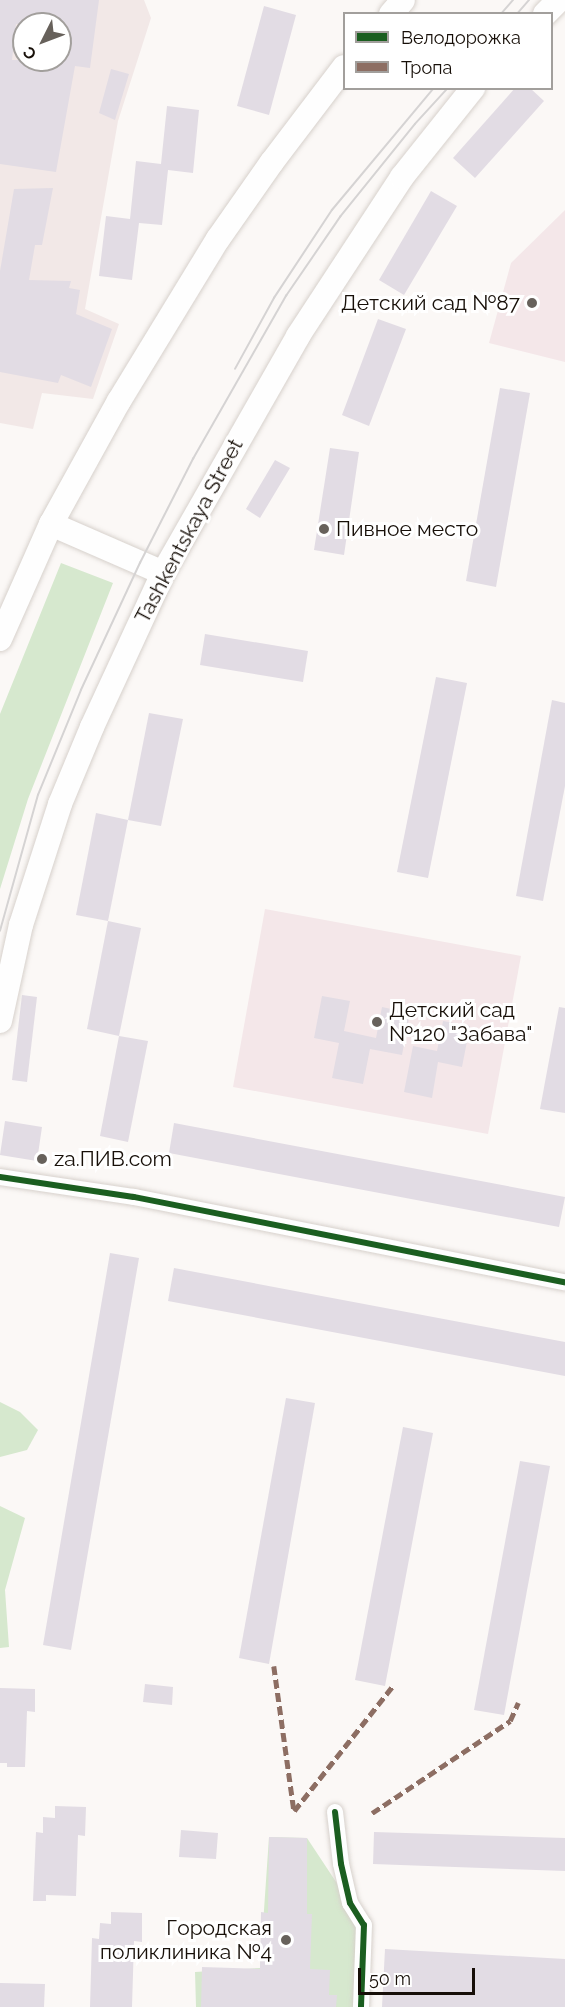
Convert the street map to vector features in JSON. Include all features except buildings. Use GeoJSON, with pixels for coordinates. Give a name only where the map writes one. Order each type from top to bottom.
{"type":"FeatureCollection","features":[{"type":"Feature","properties":{"kind":"main road"},"geometry":{"type":"LineString","coordinates":[[393,12],[403,0]]}},
{"type":"Feature","properties":{"kind":"main road"},"geometry":{"type":"LineString","coordinates":[[546,12],[559,0]]}},
{"type":"Feature","properties":{"kind":"main road"},"geometry":{"type":"LineString","coordinates":[[0,639],[51,524],[120,401],[218,239],[272,162],[343,70]]}},
{"type":"Feature","properties":{"kind":"main road","name":"Tashkentskaya Street"},"geometry":{"type":"LineString","coordinates":[[0,1021],[21,925],[60,804],[92,727],[163,573],[250,416],[304,327],[402,177],[471,90]]}},
{"type":"Feature","properties":{"kind":"main road"},"geometry":{"type":"LineString","coordinates":[[51,524],[163,573]]}},
{"type":"Feature","properties":{"kind":"street"},"geometry":{"type":"LineString","coordinates":[[0,1177],[134,1197],[565,1282]]}},
{"type":"Feature","properties":{"kind":"street"},"geometry":{"type":"LineString","coordinates":[[335,1812],[341,1864],[350,1903],[364,1925],[361,2007]]}},
{"type":"Feature","properties":{"kind":"shaded area"},"geometry":{"type":"Polygon","coordinates":[[[0,0],[144,0],[151,18],[118,121],[85,309],[119,324],[93,399],[42,393],[33,429],[0,423],[0,0]]]}},
{"type":"Feature","properties":{"kind":"shaded area","name":"Детский сад №87"},"geometry":{"type":"Polygon","coordinates":[[[565,210],[565,362],[489,343],[511,263],[565,210]]]}},
{"type":"Feature","properties":{"kind":"shaded area","name":"Детский сад №120 \"Забава\""},"geometry":{"type":"Polygon","coordinates":[[[265,909],[521,956],[488,1134],[233,1087],[265,909]]]}},
{"type":"Feature","properties":{"kind":"green space"},"geometry":{"type":"Polygon","coordinates":[[[61,563],[113,583],[28,799],[0,889],[0,714],[61,563]]]}},
{"type":"Feature","properties":{"kind":"green space"},"geometry":{"type":"Polygon","coordinates":[[[0,1402],[20,1412],[38,1430],[27,1450],[0,1457],[0,1402]]]}},
{"type":"Feature","properties":{"kind":"green space"},"geometry":{"type":"Polygon","coordinates":[[[0,1506],[25,1518],[5,1590],[9,1647],[0,1648],[0,1506]]]}},
{"type":"Feature","properties":{"kind":"green space"},"geometry":{"type":"Polygon","coordinates":[[[269,1837],[307,1838],[350,1903],[365,1941],[360,2007],[196,2007],[195,1972],[260,1968],[269,1837]]]}},
{"type":"Feature","properties":{"kind":"tram line"},"geometry":{"type":"LineString","coordinates":[[503,12],[513,0]]}},
{"type":"Feature","properties":{"kind":"tram line"},"geometry":{"type":"LineString","coordinates":[[519,12],[529,0]]}},
{"type":"Feature","properties":{"kind":"tram line"},"geometry":{"type":"LineString","coordinates":[[235,369],[274,298],[332,210],[432,90]]}},
{"type":"Feature","properties":{"kind":"tram line"},"geometry":{"type":"LineString","coordinates":[[0,931],[38,795],[81,690],[140,563],[193,459],[286,296],[340,217],[415,124],[446,90]]}},
{"type":"Feature","properties":{"kind":"marked path"},"geometry":{"type":"LineString","coordinates":[[274,1666],[294,1811],[392,1687]]}},
{"type":"Feature","properties":{"kind":"marked path"},"geometry":{"type":"LineString","coordinates":[[372,1813],[510,1721],[518,1703]]}},
{"type":"Feature","properties":{"kind":"cycle path"},"geometry":{"type":"LineString","coordinates":[[0,1177],[134,1197],[565,1282]]}},
{"type":"Feature","properties":{"kind":"cycle path"},"geometry":{"type":"LineString","coordinates":[[335,1812],[341,1864],[350,1903],[364,1925],[361,2007]]}},
{"type":"Feature","properties":{"kind":"place","name":"Детский сад №87"},"geometry":{"type":"Point","coordinates":[532,303]}},
{"type":"Feature","properties":{"kind":"place","name":"Пивное место"},"geometry":{"type":"Point","coordinates":[324,529]}},
{"type":"Feature","properties":{"kind":"place","name":"Детский сад №120 \"Забава\""},"geometry":{"type":"Point","coordinates":[377,1022]}},
{"type":"Feature","properties":{"kind":"place","name":"za.ПИВ.com"},"geometry":{"type":"Point","coordinates":[42,1159]}},
{"type":"Feature","properties":{"kind":"place","name":"Городская поликлиника №4"},"geometry":{"type":"Point","coordinates":[286,1940]}}]}
